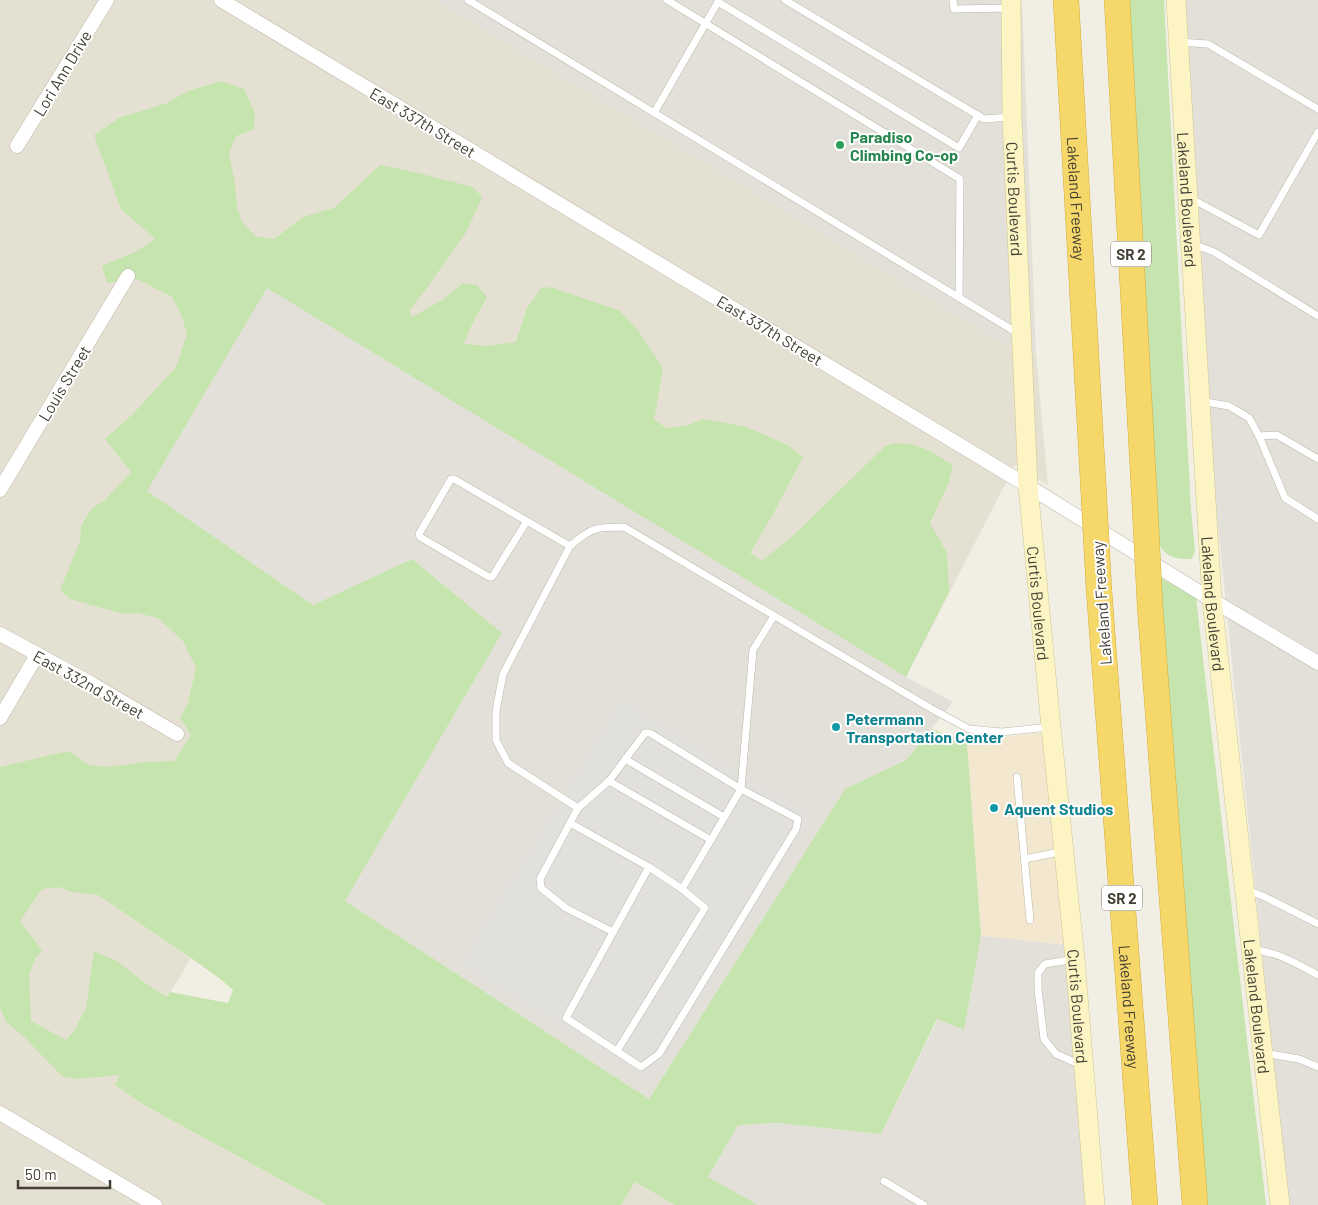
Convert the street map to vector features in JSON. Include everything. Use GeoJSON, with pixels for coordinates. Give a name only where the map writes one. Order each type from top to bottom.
{"type":"FeatureCollection","features":[{"type":"Feature","properties":{"kind":"highway","name":"Lakeland Freeway"},"geometry":{"type":"LineString","coordinates":[[1066,0],[1099,590],[1145,1205]]}},
{"type":"Feature","properties":{"kind":"highway","name":"SR 2"},"geometry":{"type":"LineString","coordinates":[[1118,0],[1150,606],[1195,1205]]}},
{"type":"Feature","properties":{"kind":"street","name":"Lori Ann Drive"},"geometry":{"type":"LineString","coordinates":[[17,146],[107,0]]}},
{"type":"Feature","properties":{"kind":"street","name":"East 337th Street"},"geometry":{"type":"LineString","coordinates":[[220,0],[1028,486],[1318,663]]}},
{"type":"Feature","properties":{"kind":"street","name":"Lakeland Boulevard"},"geometry":{"type":"LineString","coordinates":[[1176,0],[1212,600],[1282,1204]]}},
{"type":"Feature","properties":{"kind":"street","name":"Curtis Boulevard"},"geometry":{"type":"LineString","coordinates":[[1011,4],[1012,117],[1028,486],[1075,959],[1096,1205]]}},
{"type":"Feature","properties":{"kind":"street","name":"Louis Street"},"geometry":{"type":"LineString","coordinates":[[0,490],[128,276]]}},
{"type":"Feature","properties":{"kind":"street","name":"East 332nd Street"},"geometry":{"type":"LineString","coordinates":[[0,634],[92,684],[177,734]]}},
{"type":"Feature","properties":{"kind":"street"},"geometry":{"type":"LineString","coordinates":[[0,718],[37,655]]}},
{"type":"Feature","properties":{"kind":"street"},"geometry":{"type":"LineString","coordinates":[[0,1113],[154,1205]]}},
{"type":"Feature","properties":{"kind":"lane"},"geometry":{"type":"LineString","coordinates":[[468,0],[1022,335]]}},
{"type":"Feature","properties":{"kind":"lane"},"geometry":{"type":"LineString","coordinates":[[667,0],[960,179],[959,297]]}},
{"type":"Feature","properties":{"kind":"lane"},"geometry":{"type":"LineString","coordinates":[[785,0],[797,3],[984,119],[1012,117]]}},
{"type":"Feature","properties":{"kind":"lane"},"geometry":{"type":"LineString","coordinates":[[954,0],[954,8],[1011,4]]}},
{"type":"Feature","properties":{"kind":"lane"},"geometry":{"type":"LineString","coordinates":[[654,113],[718,1],[959,148],[978,115]]}},
{"type":"Feature","properties":{"kind":"lane"},"geometry":{"type":"LineString","coordinates":[[1178,42],[1208,44],[1318,109]]}},
{"type":"Feature","properties":{"kind":"lane"},"geometry":{"type":"LineString","coordinates":[[1188,197],[1259,235],[1318,132]]}},
{"type":"Feature","properties":{"kind":"lane"},"geometry":{"type":"LineString","coordinates":[[1190,243],[1214,252],[1318,316]]}},
{"type":"Feature","properties":{"kind":"lane"},"geometry":{"type":"LineString","coordinates":[[1200,401],[1229,406],[1249,418],[1259,436],[1286,498],[1318,519]]}},
{"type":"Feature","properties":{"kind":"lane"},"geometry":{"type":"LineString","coordinates":[[1259,436],[1277,435],[1318,459]]}},
{"type":"Feature","properties":{"kind":"lane"},"geometry":{"type":"LineString","coordinates":[[527,521],[492,577],[420,537],[419,534],[451,479],[527,521],[570,546]]}},
{"type":"Feature","properties":{"kind":"lane"},"geometry":{"type":"LineString","coordinates":[[578,808],[508,764],[496,740],[496,711],[503,674],[570,546],[586,532],[602,527],[624,527],[969,729],[1002,732],[1051,727]]}},
{"type":"Feature","properties":{"kind":"lane"},"geometry":{"type":"LineString","coordinates":[[682,889],[740,789],[753,650],[774,616]]}},
{"type":"Feature","properties":{"kind":"lane"},"geometry":{"type":"LineString","coordinates":[[613,932],[566,908],[540,888],[540,879],[578,808],[609,780],[645,733],[650,733],[740,789],[798,819],[796,829],[659,1054],[641,1067],[566,1018],[649,867]]}},
{"type":"Feature","properties":{"kind":"lane"},"geometry":{"type":"LineString","coordinates":[[625,759],[724,817]]}},
{"type":"Feature","properties":{"kind":"lane"},"geometry":{"type":"LineString","coordinates":[[1017,777],[1030,920]]}},
{"type":"Feature","properties":{"kind":"lane"},"geometry":{"type":"LineString","coordinates":[[609,780],[711,840]]}},
{"type":"Feature","properties":{"kind":"lane"},"geometry":{"type":"LineString","coordinates":[[570,823],[649,867],[682,889],[705,908],[617,1051]]}},
{"type":"Feature","properties":{"kind":"lane"},"geometry":{"type":"LineString","coordinates":[[1025,859],[1064,851]]}},
{"type":"Feature","properties":{"kind":"lane"},"geometry":{"type":"LineString","coordinates":[[1244,889],[1265,897],[1318,924]]}},
{"type":"Feature","properties":{"kind":"lane"},"geometry":{"type":"LineString","coordinates":[[1251,949],[1271,952],[1296,962],[1318,975]]}},
{"type":"Feature","properties":{"kind":"lane"},"geometry":{"type":"LineString","coordinates":[[1075,959],[1045,964],[1038,973],[1038,989],[1044,1039],[1056,1054],[1083,1066]]}},
{"type":"Feature","properties":{"kind":"lane"},"geometry":{"type":"LineString","coordinates":[[1263,1052],[1299,1060],[1318,1067]]}},
{"type":"Feature","properties":{"kind":"lane"},"geometry":{"type":"LineString","coordinates":[[884,1181],[924,1205]]}},
{"type":"Feature","properties":{"kind":"shaded area"},"geometry":{"type":"Polygon","coordinates":[[[0,0],[435,0],[1007,346],[1036,354],[1048,485],[1015,465],[906,677],[267,288],[147,491],[284,586],[146,806],[98,895],[191,958],[115,1085],[144,1105],[327,1205],[0,1205],[0,0]]]}},
{"type":"Feature","properties":{"kind":"shaded area"},"geometry":{"type":"Polygon","coordinates":[[[435,0],[1022,0],[1036,354],[1007,346],[435,0]]]}},
{"type":"Feature","properties":{"kind":"shaded area"},"geometry":{"type":"Polygon","coordinates":[[[1183,0],[1318,0],[1318,1205],[1289,1205],[1276,1090],[1212,468],[1183,0]]]}},
{"type":"Feature","properties":{"kind":"shaded area"},"geometry":{"type":"Polygon","coordinates":[[[267,288],[906,677],[953,702],[906,760],[845,789],[649,1099],[345,901],[502,633],[412,559],[313,605],[147,491],[267,288]]]}},
{"type":"Feature","properties":{"kind":"shaded area"},"geometry":{"type":"Polygon","coordinates":[[[621,699],[813,816],[652,1082],[459,965],[621,699]]]}},
{"type":"Feature","properties":{"kind":"shaded area"},"geometry":{"type":"Polygon","coordinates":[[[1046,732],[1067,945],[981,936],[967,742],[1046,732]]]}},
{"type":"Feature","properties":{"kind":"shaded area"},"geometry":{"type":"Polygon","coordinates":[[[981,936],[1067,945],[1091,1205],[758,1205],[708,1177],[738,1125],[777,1123],[881,1134],[938,1019],[964,1030],[981,936]]]}},
{"type":"Feature","properties":{"kind":"shaded area"},"geometry":{"type":"Polygon","coordinates":[[[635,1182],[675,1205],[621,1205],[635,1182]]]}},
{"type":"Feature","properties":{"kind":"green space"},"geometry":{"type":"Polygon","coordinates":[[[1124,0],[1164,0],[1191,510],[1195,550],[1192,559],[1179,559],[1169,555],[1155,537],[1124,0]]]}},
{"type":"Feature","properties":{"kind":"green space"},"geometry":{"type":"Polygon","coordinates":[[[221,81],[244,89],[255,113],[254,129],[236,136],[229,153],[237,207],[242,222],[255,236],[274,239],[303,217],[334,208],[380,165],[473,187],[482,197],[467,231],[409,311],[412,317],[444,299],[463,283],[477,285],[487,297],[471,326],[464,344],[487,346],[516,342],[527,308],[542,287],[554,288],[620,311],[637,329],[663,368],[654,420],[667,428],[685,426],[704,419],[746,427],[788,445],[803,457],[750,553],[762,561],[796,533],[884,447],[902,443],[911,444],[929,451],[953,465],[948,484],[930,523],[947,553],[949,592],[906,677],[267,288],[147,491],[313,605],[412,559],[502,633],[345,901],[649,1099],[845,789],[906,760],[932,729],[967,742],[981,936],[964,1030],[937,1019],[881,1134],[777,1123],[738,1125],[708,1177],[758,1205],[675,1205],[635,1182],[621,1205],[327,1205],[144,1105],[115,1085],[120,1075],[78,1079],[63,1077],[23,1036],[6,1022],[0,1007],[0,767],[68,751],[89,765],[107,767],[146,762],[174,761],[191,735],[180,718],[188,703],[196,668],[183,641],[158,618],[137,613],[125,614],[70,599],[60,590],[80,541],[81,526],[92,508],[104,501],[131,472],[105,439],[133,414],[176,367],[187,334],[181,314],[172,297],[137,279],[107,283],[102,266],[137,251],[155,239],[121,209],[94,135],[119,118],[167,103],[188,91],[221,81]],[[58,887],[42,889],[20,921],[42,950],[35,959],[29,975],[31,1021],[66,1040],[74,1031],[86,1008],[94,951],[117,961],[167,997],[170,992],[228,1003],[233,990],[191,958],[98,895],[72,892],[58,887]]]}},
{"type":"Feature","properties":{"kind":"green space"},"geometry":{"type":"Polygon","coordinates":[[[1156,575],[1196,598],[1266,1205],[1208,1205],[1190,1031],[1156,575]]]}},
{"type":"Feature","properties":{"kind":"place","name":"Paradiso Climbing Co-op"},"geometry":{"type":"Point","coordinates":[840,145]}},
{"type":"Feature","properties":{"kind":"place","name":"Petermann Transportation Center"},"geometry":{"type":"Point","coordinates":[836,727]}},
{"type":"Feature","properties":{"kind":"place","name":"Aquent Studios"},"geometry":{"type":"Point","coordinates":[994,808]}}]}
